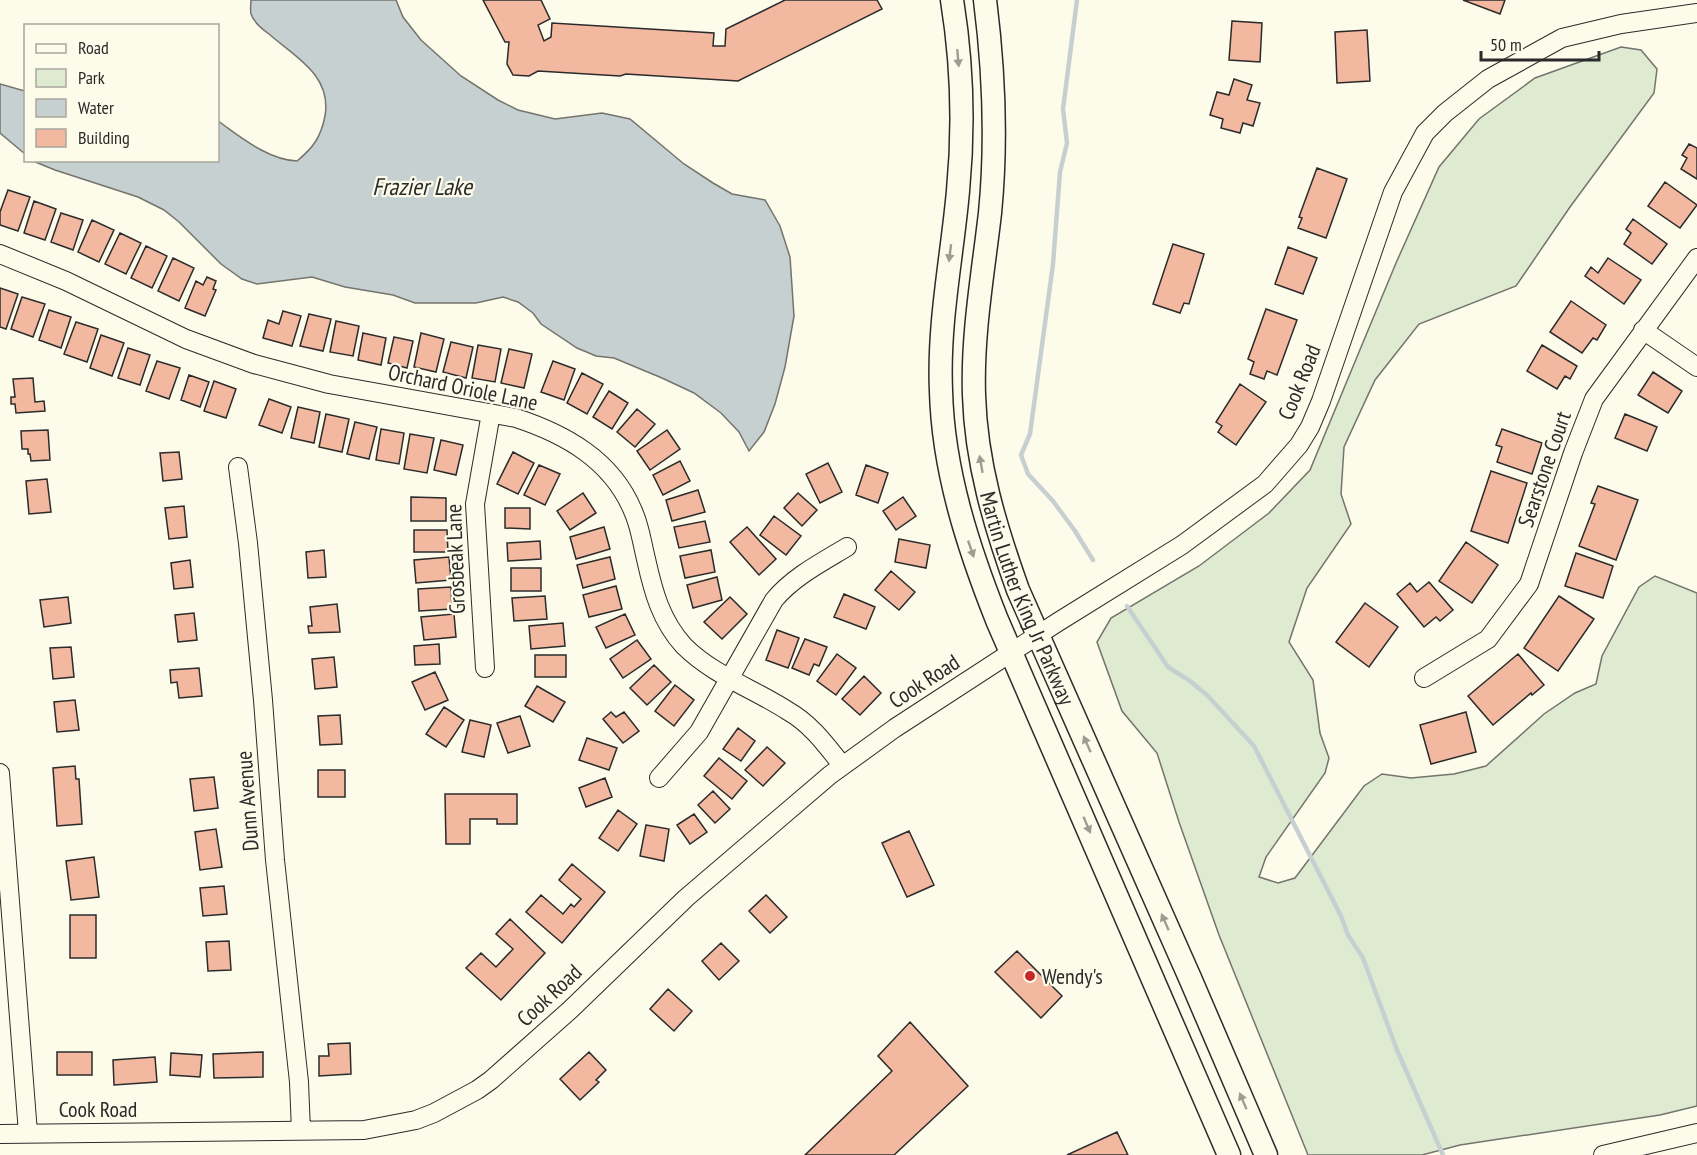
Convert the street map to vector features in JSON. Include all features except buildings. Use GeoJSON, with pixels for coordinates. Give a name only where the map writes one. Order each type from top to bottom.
{"type":"FeatureCollection","features":[{"type":"Feature","properties":{"kind":"main road","name":"Martin Luther King Jr Parkway"},"geometry":{"type":"LineString","coordinates":[[952,0],[960,83],[960,154],[958,191],[944,306],[940,392],[950,467],[960,514],[984,588],[1229,1155]]}},
{"type":"Feature","properties":{"kind":"main road","name":"Martin Luther King Jr Parkway"},"geometry":{"type":"LineString","coordinates":[[985,0],[991,49],[995,126],[990,212],[974,350],[974,396],[978,446],[986,491],[1018,590],[1266,1155]]}},
{"type":"Feature","properties":{"kind":"street","name":"Cook Road"},"geometry":{"type":"LineString","coordinates":[[0,1134],[364,1130],[398,1125],[434,1113],[477,1090],[570,1010],[686,898],[842,765],[1038,635],[1182,545],[1265,484],[1299,445],[1310,427],[1393,192],[1425,133],[1445,113],[1488,79],[1562,38],[1621,24],[1697,13]]}},
{"type":"Feature","properties":{"kind":"street","name":"Orchard Oriole Lane"},"geometry":{"type":"LineString","coordinates":[[0,254],[66,281],[186,339],[254,364],[329,384],[516,418],[535,424],[573,442],[594,457],[611,474],[623,491],[633,511],[653,591],[660,609],[670,628],[684,645],[706,664],[799,718],[817,734],[842,765]]}},
{"type":"Feature","properties":{"kind":"street","name":"Searstone Court"},"geometry":{"type":"LineString","coordinates":[[1424,678],[1488,639],[1529,584],[1573,453],[1594,399],[1697,258]]}},
{"type":"Feature","properties":{"kind":"street"},"geometry":{"type":"LineString","coordinates":[[1643,330],[1697,367]]}},
{"type":"Feature","properties":{"kind":"street","name":"Grosbeak Lane"},"geometry":{"type":"LineString","coordinates":[[485,668],[475,504],[491,414]]}},
{"type":"Feature","properties":{"kind":"street","name":"Dunn Avenue"},"geometry":{"type":"LineString","coordinates":[[238,467],[248,543],[263,700],[275,860],[297,1070],[301,1131]]}},
{"type":"Feature","properties":{"kind":"street"},"geometry":{"type":"LineString","coordinates":[[659,778],[699,732],[774,600],[783,590],[847,547]]}},
{"type":"Feature","properties":{"kind":"street"},"geometry":{"type":"LineString","coordinates":[[0,773],[28,1133]]}},
{"type":"Feature","properties":{"kind":"street"},"geometry":{"type":"LineString","coordinates":[[1602,1155],[1697,1132]]}},
{"type":"Feature","properties":{"kind":"green space"},"geometry":{"type":"Polygon","coordinates":[[[1621,47],[1641,50],[1657,69],[1654,93],[1570,207],[1516,286],[1419,324],[1375,380],[1344,447],[1341,494],[1351,524],[1307,588],[1289,642],[1313,680],[1320,733],[1329,758],[1325,773],[1266,857],[1259,877],[1278,883],[1295,878],[1364,786],[1382,774],[1411,778],[1454,774],[1486,766],[1544,714],[1575,693],[1596,684],[1602,656],[1639,587],[1655,576],[1697,593],[1697,1106],[1660,1115],[1460,1145],[1422,1155],[1308,1155],[1219,935],[1157,753],[1122,711],[1097,642],[1111,618],[1199,566],[1269,513],[1310,470],[1396,263],[1439,167],[1479,119],[1535,78],[1621,47]]]}},
{"type":"Feature","properties":{"kind":"water","name":"Frazier Lake"},"geometry":{"type":"Polygon","coordinates":[[[251,0],[396,0],[403,17],[421,40],[461,76],[498,100],[518,110],[555,119],[602,113],[630,119],[684,164],[713,183],[732,194],[765,200],[780,226],[790,257],[794,316],[785,367],[775,404],[764,432],[749,451],[739,432],[721,413],[694,393],[614,358],[596,356],[577,348],[541,324],[533,313],[518,302],[503,297],[476,303],[415,303],[393,295],[345,287],[312,277],[257,284],[242,279],[221,264],[164,210],[138,197],[35,162],[219,162],[219,122],[265,152],[286,160],[297,161],[312,147],[319,136],[325,116],[326,102],[323,89],[309,68],[256,23],[251,14],[251,0]]]}},
{"type":"Feature","properties":{"kind":"water"},"geometry":{"type":"Polygon","coordinates":[[[0,84],[24,91],[24,153],[0,133],[0,84]]]}},
{"type":"Feature","properties":{"kind":"waterway"},"geometry":{"type":"LineString","coordinates":[[1077,0],[1063,109],[1067,143],[1060,172],[1053,264],[1030,434],[1021,455],[1028,474],[1053,501],[1093,560]]}},
{"type":"Feature","properties":{"kind":"waterway"},"geometry":{"type":"LineString","coordinates":[[1127,606],[1168,667],[1208,696],[1254,746],[1341,916],[1348,935],[1363,958],[1397,1050],[1443,1155]]}},
{"type":"Feature","properties":{"kind":"place","name":"Wendy's"},"geometry":{"type":"Point","coordinates":[1030,976]}}]}
